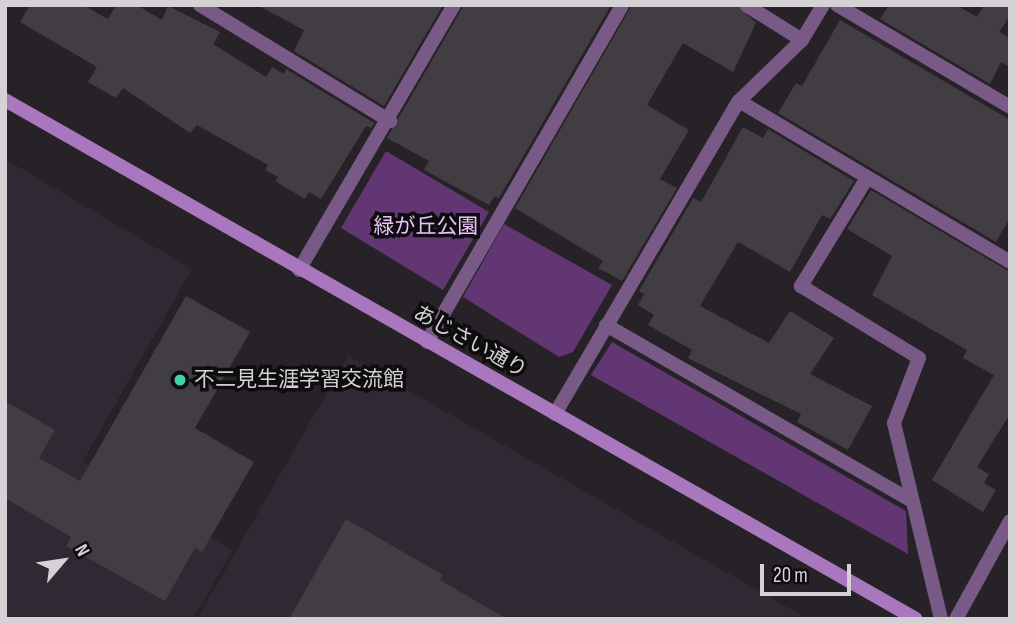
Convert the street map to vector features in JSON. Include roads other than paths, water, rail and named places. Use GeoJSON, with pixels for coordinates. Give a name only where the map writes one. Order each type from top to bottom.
{"type":"FeatureCollection","features":[{"type":"Feature","properties":{"kind":"street"},"geometry":{"type":"LineString","coordinates":[[200,5],[390,121]]}},
{"type":"Feature","properties":{"kind":"street"},"geometry":{"type":"LineString","coordinates":[[299,270],[390,121],[454,5]]}},
{"type":"Feature","properties":{"kind":"street"},"geometry":{"type":"LineString","coordinates":[[427,342],[622,5]]}},
{"type":"Feature","properties":{"kind":"street"},"geometry":{"type":"LineString","coordinates":[[746,5],[802,40]]}},
{"type":"Feature","properties":{"kind":"street"},"geometry":{"type":"LineString","coordinates":[[555,414],[739,101],[802,40],[823,5]]}},
{"type":"Feature","properties":{"kind":"street"},"geometry":{"type":"LineString","coordinates":[[837,5],[1010,107]]}},
{"type":"Feature","properties":{"kind":"street","name":"あじさい通り"},"geometry":{"type":"LineString","coordinates":[[5,100],[299,270],[916,619]]}},
{"type":"Feature","properties":{"kind":"street"},"geometry":{"type":"LineString","coordinates":[[739,101],[1010,262]]}},
{"type":"Feature","properties":{"kind":"street"},"geometry":{"type":"LineString","coordinates":[[867,178],[801,286],[919,358],[894,423],[942,619]]}},
{"type":"Feature","properties":{"kind":"street"},"geometry":{"type":"LineString","coordinates":[[606,325],[912,501]]}},
{"type":"Feature","properties":{"kind":"street"},"geometry":{"type":"LineString","coordinates":[[956,619],[1010,520]]}},
{"type":"Feature","properties":{"kind":"place","name":"不二見生涯学習交流館"},"geometry":{"type":"Point","coordinates":[180,380]}},
{"type":"Feature","properties":{"kind":"park label","name":"緑が丘公園"},"geometry":{"type":"Point","coordinates":[426,227]}}]}
